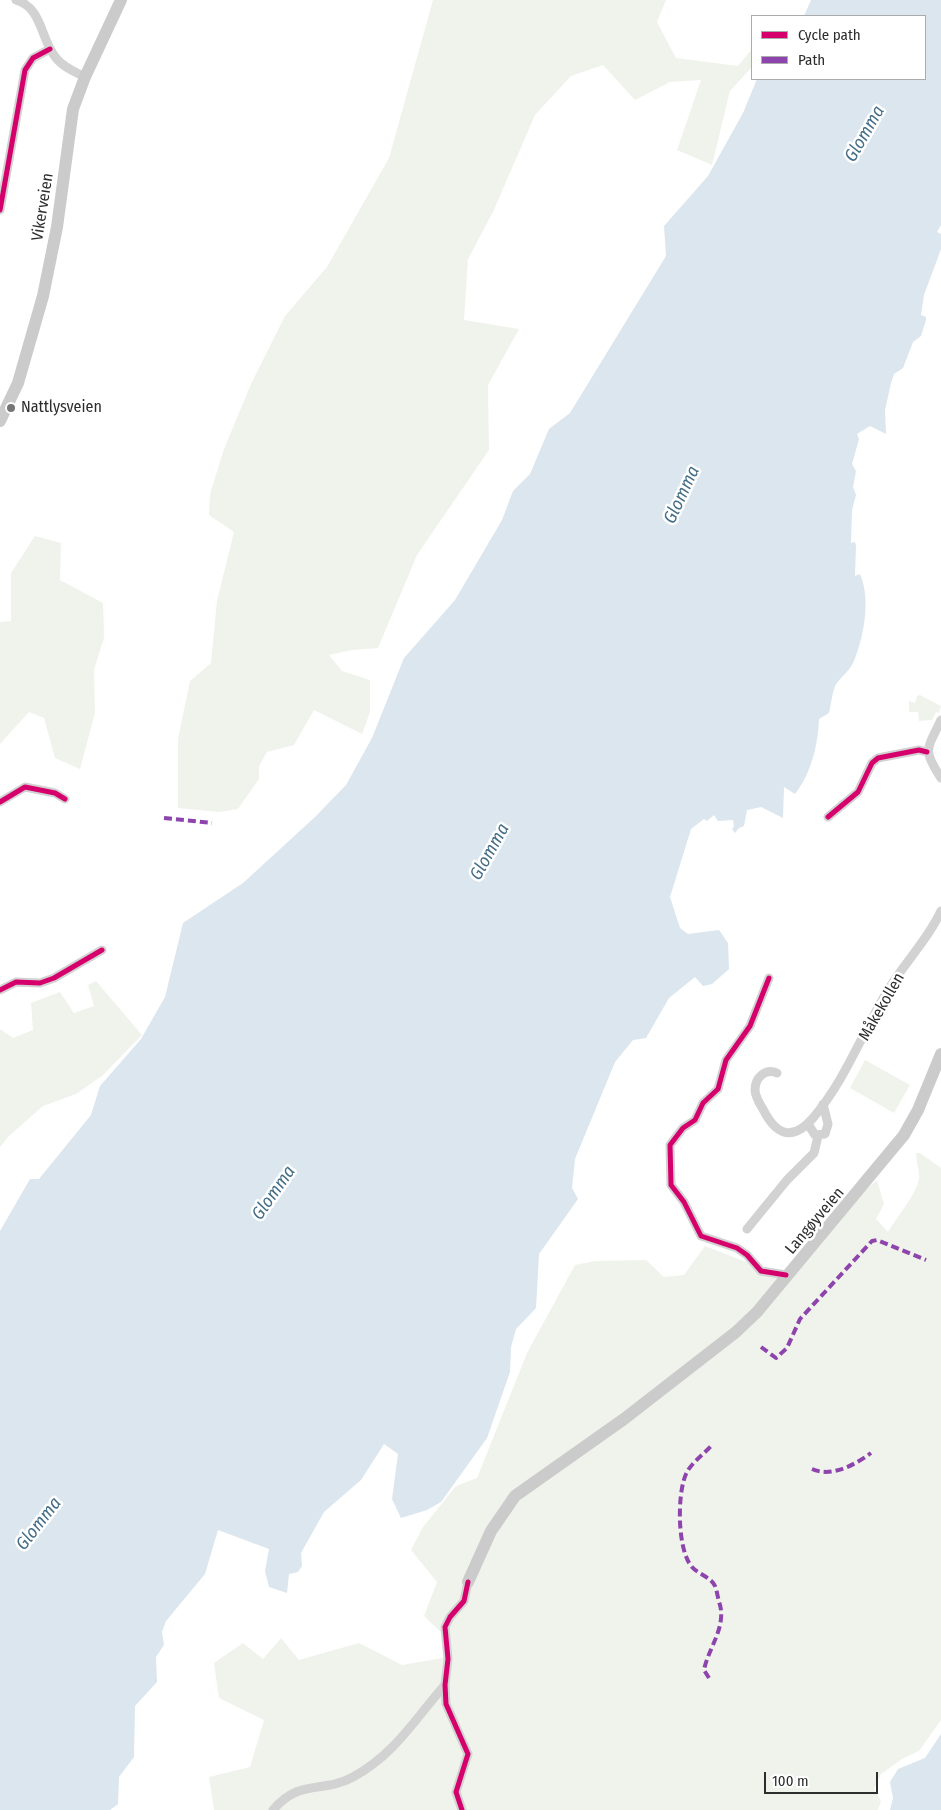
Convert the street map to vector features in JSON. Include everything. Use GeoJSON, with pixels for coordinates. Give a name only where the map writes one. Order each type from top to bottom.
{"type":"FeatureCollection","features":[{"type":"Feature","properties":{"kind":"main road","name":"Vikerveien"},"geometry":{"type":"LineString","coordinates":[[0,421],[18,383],[41,304],[57,227],[70,122],[85,77],[121,0]]}},
{"type":"Feature","properties":{"kind":"main road","name":"Langøyveien"},"geometry":{"type":"LineString","coordinates":[[468,1582],[491,1531],[515,1496],[624,1419],[736,1332],[757,1312],[904,1135],[913,1120],[941,1054]]}},
{"type":"Feature","properties":{"kind":"street"},"geometry":{"type":"LineString","coordinates":[[16,0],[26,5],[39,19],[50,49],[57,60],[85,77]]}},
{"type":"Feature","properties":{"kind":"street"},"geometry":{"type":"LineString","coordinates":[[0,210],[25,70],[33,58],[50,49]]}},
{"type":"Feature","properties":{"kind":"street"},"geometry":{"type":"LineString","coordinates":[[941,720],[927,752],[928,758],[941,778]]}},
{"type":"Feature","properties":{"kind":"street"},"geometry":{"type":"LineString","coordinates":[[828,817],[858,792],[872,763],[878,758],[919,750],[927,752]]}},
{"type":"Feature","properties":{"kind":"street"},"geometry":{"type":"LineString","coordinates":[[0,802],[25,787],[55,793],[65,799]]}},
{"type":"Feature","properties":{"kind":"street","name":"Måkekollen"},"geometry":{"type":"LineString","coordinates":[[808,1124],[844,1074],[889,987],[926,940],[941,911]]}},
{"type":"Feature","properties":{"kind":"street"},"geometry":{"type":"LineString","coordinates":[[0,990],[16,982],[40,983],[54,978],[102,950]]}},
{"type":"Feature","properties":{"kind":"street"},"geometry":{"type":"LineString","coordinates":[[769,978],[750,1026],[726,1060],[718,1089],[703,1103],[695,1120],[683,1128],[672,1141],[670,1180],[673,1189],[684,1202],[701,1236],[737,1248],[761,1271],[786,1275]]}},
{"type":"Feature","properties":{"kind":"street"},"geometry":{"type":"LineString","coordinates":[[778,1073],[768,1071],[759,1076],[756,1083],[756,1094],[774,1127],[783,1132],[794,1133],[808,1124],[812,1132],[818,1136],[825,1134],[828,1128],[823,1104]]}},
{"type":"Feature","properties":{"kind":"street"},"geometry":{"type":"LineString","coordinates":[[747,1229],[787,1180],[814,1153],[818,1136]]}},
{"type":"Feature","properties":{"kind":"street"},"geometry":{"type":"LineString","coordinates":[[462,1810],[456,1792],[468,1754],[446,1704],[445,1685],[448,1659],[445,1627],[450,1617],[464,1601],[468,1582]]}},
{"type":"Feature","properties":{"kind":"street"},"geometry":{"type":"LineString","coordinates":[[273,1810],[292,1792],[339,1783],[353,1777],[390,1751],[405,1736],[419,1714],[445,1685]]}},
{"type":"Feature","properties":{"kind":"shaded area"},"geometry":{"type":"Polygon","coordinates":[[[433,0],[666,0],[657,22],[676,58],[738,66],[751,50],[751,68],[730,91],[712,165],[677,150],[701,80],[670,82],[635,100],[603,65],[571,76],[535,115],[493,212],[468,259],[464,320],[519,329],[488,385],[489,450],[417,555],[378,648],[352,650],[329,655],[342,671],[370,680],[370,712],[362,734],[314,710],[294,745],[267,752],[259,766],[259,779],[238,809],[219,812],[178,808],[178,739],[190,681],[211,663],[217,601],[234,532],[209,515],[210,494],[224,449],[251,384],[285,316],[327,267],[389,158],[433,0]]]}},
{"type":"Feature","properties":{"kind":"shaded area"},"geometry":{"type":"Polygon","coordinates":[[[35,536],[61,543],[60,580],[103,603],[104,638],[94,670],[95,713],[80,769],[55,758],[44,718],[29,712],[0,744],[0,622],[11,621],[11,573],[35,536]]]}},
{"type":"Feature","properties":{"kind":"shaded area"},"geometry":{"type":"Polygon","coordinates":[[[920,695],[941,706],[939,713],[936,712],[932,720],[919,721],[918,712],[909,712],[909,701],[915,703],[917,696],[920,695]]]}},
{"type":"Feature","properties":{"kind":"shaded area"},"geometry":{"type":"Polygon","coordinates":[[[96,981],[142,1035],[102,1076],[76,1094],[43,1106],[9,1136],[0,1147],[0,1029],[13,1038],[33,1030],[31,1003],[60,992],[74,1013],[94,1006],[88,985],[96,981]]]}},
{"type":"Feature","properties":{"kind":"shaded area"},"geometry":{"type":"Polygon","coordinates":[[[865,1060],[910,1085],[894,1113],[850,1088],[865,1060]]]}},
{"type":"Feature","properties":{"kind":"shaded area"},"geometry":{"type":"Polygon","coordinates":[[[916,1153],[920,1153],[941,1168],[941,1720],[919,1751],[902,1759],[881,1774],[874,1789],[881,1801],[878,1810],[214,1810],[209,1777],[250,1767],[264,1720],[219,1698],[214,1663],[243,1643],[263,1659],[281,1638],[299,1660],[359,1643],[402,1665],[448,1657],[445,1636],[424,1616],[437,1582],[411,1550],[423,1527],[456,1486],[477,1478],[527,1353],[575,1265],[595,1261],[646,1260],[664,1277],[684,1275],[705,1246],[769,1271],[795,1272],[856,1198],[877,1180],[884,1204],[876,1219],[888,1232],[916,1189],[919,1173],[916,1153]]]}},
{"type":"Feature","properties":{"kind":"water","name":"Glomma"},"geometry":{"type":"Polygon","coordinates":[[[811,0],[941,0],[941,225],[937,232],[941,234],[941,249],[924,295],[921,315],[926,317],[926,320],[921,336],[913,342],[903,368],[894,374],[891,383],[885,410],[886,434],[870,426],[857,434],[859,439],[852,464],[856,471],[853,487],[856,495],[852,510],[851,543],[855,542],[856,546],[855,576],[860,574],[866,606],[861,640],[854,661],[835,686],[829,713],[819,719],[813,759],[801,786],[795,794],[784,787],[783,818],[761,807],[747,810],[744,826],[735,833],[732,829],[734,827],[733,820],[718,821],[714,815],[707,821],[704,819],[691,829],[670,897],[680,928],[688,934],[719,930],[728,943],[729,969],[712,984],[703,986],[695,977],[669,998],[646,1038],[633,1040],[615,1062],[575,1159],[572,1188],[578,1199],[539,1254],[536,1308],[516,1329],[511,1347],[510,1372],[487,1438],[441,1502],[427,1510],[401,1518],[392,1499],[398,1454],[384,1444],[361,1480],[324,1512],[301,1553],[302,1566],[298,1572],[289,1574],[287,1593],[269,1587],[265,1571],[269,1549],[218,1530],[205,1574],[166,1621],[162,1632],[164,1645],[156,1657],[157,1682],[135,1706],[134,1757],[119,1777],[118,1804],[110,1810],[0,1810],[0,1231],[30,1179],[39,1179],[91,1115],[100,1086],[141,1039],[165,997],[183,923],[243,883],[315,817],[346,785],[372,738],[404,658],[455,600],[502,520],[513,491],[530,474],[549,429],[570,413],[666,256],[664,226],[708,176],[743,113],[757,80],[926,80],[926,15],[804,15],[811,0]]]}},
{"type":"Feature","properties":{"kind":"water"},"geometry":{"type":"Polygon","coordinates":[[[941,1734],[941,1810],[890,1810],[893,1798],[890,1782],[898,1769],[925,1758],[941,1734]]]}},
{"type":"Feature","properties":{"kind":"marked path"},"geometry":{"type":"LineString","coordinates":[[164,818],[212,823]]}},
{"type":"Feature","properties":{"kind":"marked path"},"geometry":{"type":"LineString","coordinates":[[761,1347],[776,1358],[787,1348],[800,1319],[872,1241],[877,1240],[926,1260]]}},
{"type":"Feature","properties":{"kind":"marked path"},"geometry":{"type":"LineString","coordinates":[[709,1678],[704,1670],[721,1622],[720,1605],[713,1583],[692,1567],[687,1559],[681,1535],[680,1508],[686,1474],[711,1446]]}},
{"type":"Feature","properties":{"kind":"marked path"},"geometry":{"type":"LineString","coordinates":[[812,1469],[828,1472],[836,1471],[851,1465],[871,1453]]}},
{"type":"Feature","properties":{"kind":"cycle path"},"geometry":{"type":"LineString","coordinates":[[0,210],[25,70],[33,58],[50,49]]}},
{"type":"Feature","properties":{"kind":"cycle path"},"geometry":{"type":"LineString","coordinates":[[828,817],[858,792],[872,763],[878,758],[919,750],[927,752]]}},
{"type":"Feature","properties":{"kind":"cycle path"},"geometry":{"type":"LineString","coordinates":[[0,802],[25,787],[55,793],[65,799]]}},
{"type":"Feature","properties":{"kind":"cycle path"},"geometry":{"type":"LineString","coordinates":[[0,990],[16,982],[40,983],[54,978],[102,950]]}},
{"type":"Feature","properties":{"kind":"cycle path"},"geometry":{"type":"LineString","coordinates":[[769,978],[750,1026],[726,1060],[718,1089],[703,1103],[695,1120],[683,1128],[670,1145],[671,1185],[684,1202],[701,1236],[737,1248],[747,1255],[761,1271],[786,1275]]}},
{"type":"Feature","properties":{"kind":"cycle path"},"geometry":{"type":"LineString","coordinates":[[462,1810],[456,1792],[468,1754],[446,1704],[445,1685],[448,1659],[445,1627],[450,1617],[464,1601],[468,1582]]}},
{"type":"Feature","properties":{"kind":"place","name":"Nattlysveien"},"geometry":{"type":"Point","coordinates":[11,408]}}]}
